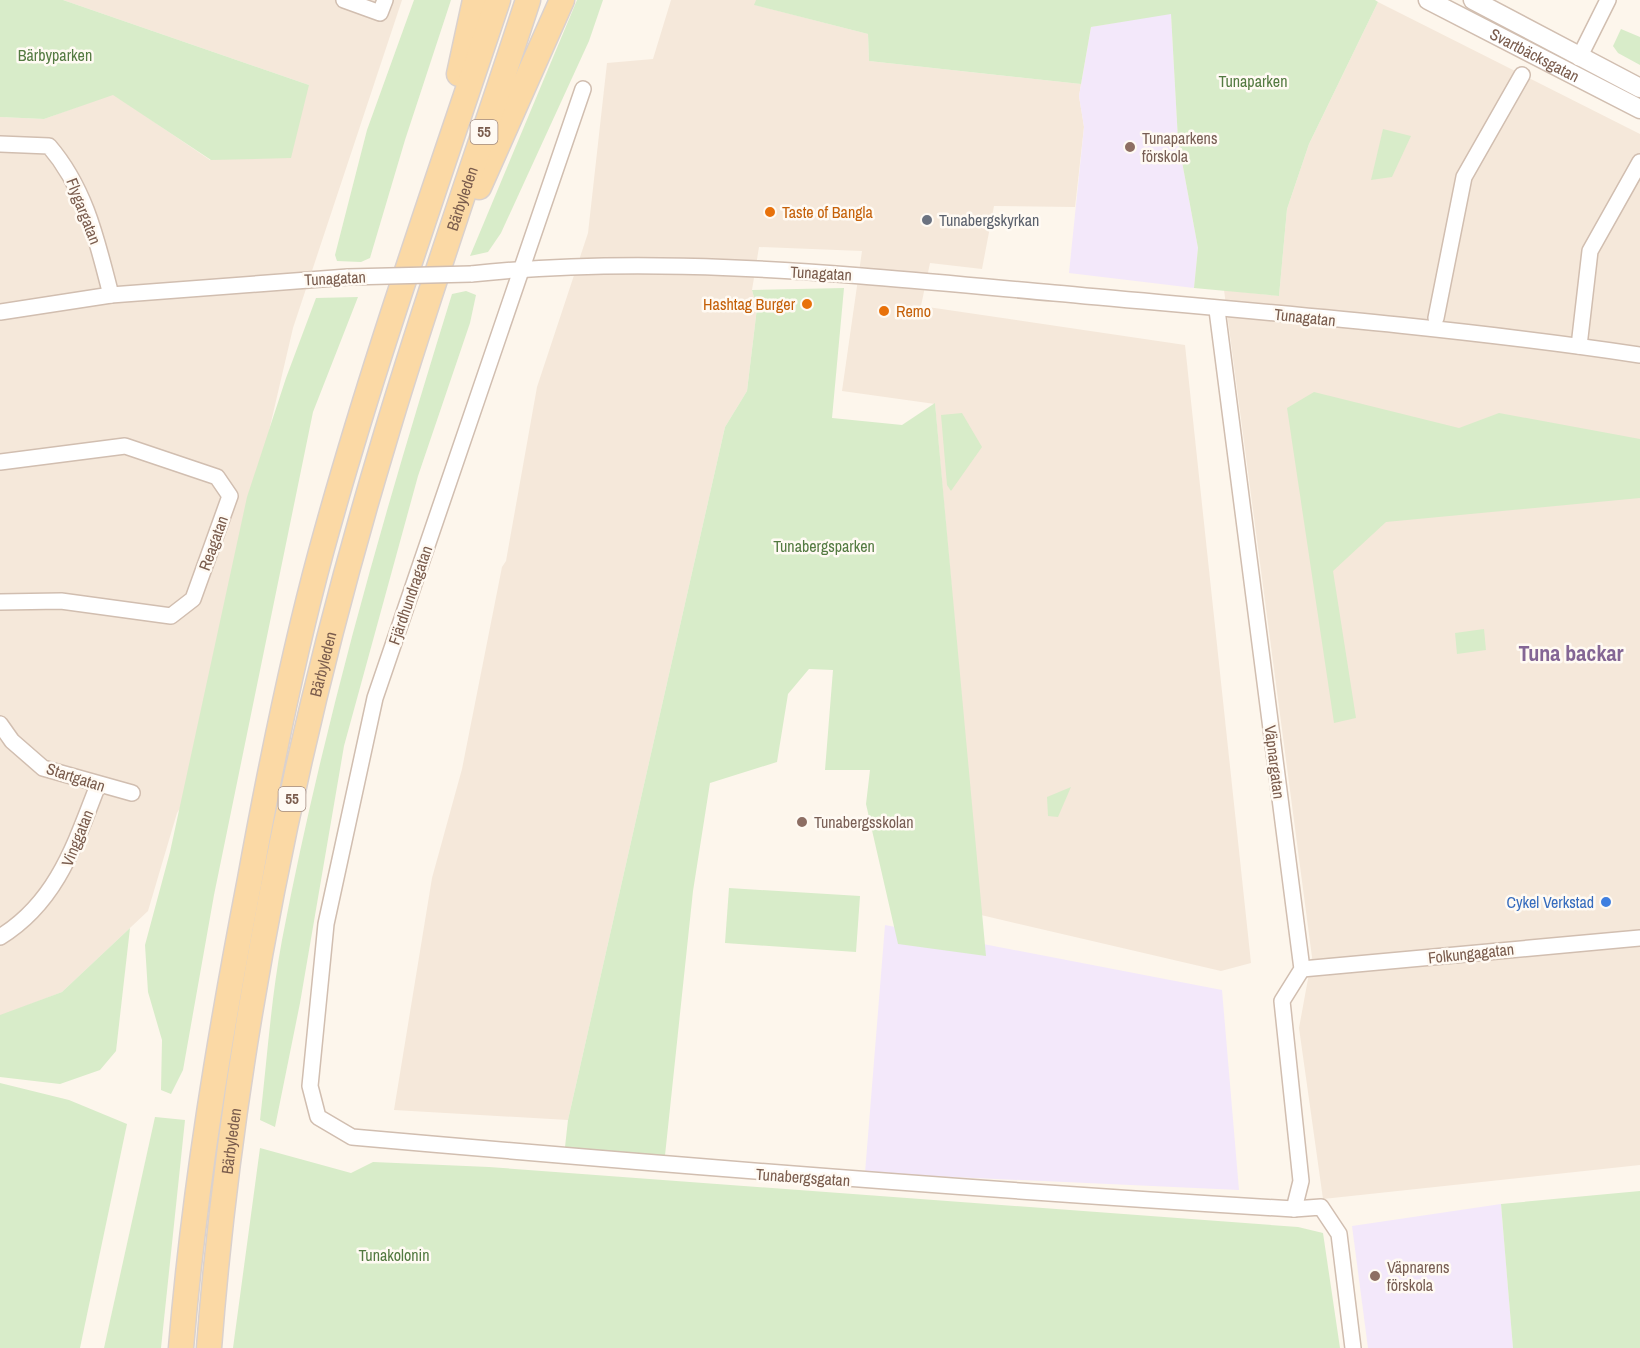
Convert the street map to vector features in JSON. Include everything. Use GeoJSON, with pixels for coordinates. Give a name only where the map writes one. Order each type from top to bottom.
{"type":"FeatureCollection","features":[{"type":"Feature","properties":{"kind":"main road"},"geometry":{"type":"LineString","coordinates":[[432,198],[475,0]]}},
{"type":"Feature","properties":{"kind":"main road","name":"Bärbyleden"},"geometry":{"type":"LineString","coordinates":[[181,1348],[204,1140],[228,990],[268,783],[321,553],[372,382],[498,0]]}},
{"type":"Feature","properties":{"kind":"main road","name":"Bärbyleden"},"geometry":{"type":"LineString","coordinates":[[208,1348],[231,1145],[254,990],[295,786],[345,578],[383,444],[528,0]]}},
{"type":"Feature","properties":{"kind":"main road"},"geometry":{"type":"LineString","coordinates":[[440,264],[499,147],[562,0]]}},
{"type":"Feature","properties":{"kind":"street"},"geometry":{"type":"LineString","coordinates":[[344,0],[380,13],[385,0]]}},
{"type":"Feature","properties":{"kind":"street","name":"Svartbäcksgatan"},"geometry":{"type":"LineString","coordinates":[[1428,0],[1640,109]]}},
{"type":"Feature","properties":{"kind":"street","name":"Svartbäcksgatan"},"geometry":{"type":"LineString","coordinates":[[1473,0],[1640,88]]}},
{"type":"Feature","properties":{"kind":"street"},"geometry":{"type":"LineString","coordinates":[[1580,58],[1608,0]]}},
{"type":"Feature","properties":{"kind":"street"},"geometry":{"type":"LineString","coordinates":[[1436,318],[1464,177],[1522,75]]}},
{"type":"Feature","properties":{"kind":"street","name":"Fjärdhundragatan"},"geometry":{"type":"LineString","coordinates":[[318,1116],[310,1086],[326,924],[375,698],[583,88]]}},
{"type":"Feature","properties":{"kind":"street","name":"Flygargatan"},"geometry":{"type":"LineString","coordinates":[[0,144],[49,146],[67,167],[91,219],[111,294]]}},
{"type":"Feature","properties":{"kind":"street"},"geometry":{"type":"LineString","coordinates":[[1579,346],[1590,251],[1640,162]]}},
{"type":"Feature","properties":{"kind":"street","name":"Tunagatan"},"geometry":{"type":"LineString","coordinates":[[0,312],[111,294],[348,277],[471,274],[556,266],[846,274],[1579,346],[1640,356]]}},
{"type":"Feature","properties":{"kind":"street","name":"Väpnargatan"},"geometry":{"type":"LineString","coordinates":[[1217,310],[1302,969]]}},
{"type":"Feature","properties":{"kind":"street","name":"Reagatan"},"geometry":{"type":"LineString","coordinates":[[0,462],[125,446],[217,477],[230,496],[193,599],[171,616],[61,601],[0,602]]}},
{"type":"Feature","properties":{"kind":"street","name":"Startgatan"},"geometry":{"type":"LineString","coordinates":[[0,724],[12,741],[43,768],[132,793]]}},
{"type":"Feature","properties":{"kind":"street","name":"Vinggatan"},"geometry":{"type":"LineString","coordinates":[[0,938],[40,904],[65,869],[98,785]]}},
{"type":"Feature","properties":{"kind":"street","name":"Folkungagatan"},"geometry":{"type":"LineString","coordinates":[[1302,969],[1640,938]]}},
{"type":"Feature","properties":{"kind":"street"},"geometry":{"type":"LineString","coordinates":[[1294,1209],[1301,1181],[1282,1001],[1302,969]]}},
{"type":"Feature","properties":{"kind":"street","name":"Tunabergsgatan"},"geometry":{"type":"LineString","coordinates":[[318,1116],[352,1137],[361,1138],[772,1175],[1294,1209],[1321,1207],[1339,1234],[1353,1348]]}},
{"type":"Feature","properties":{"kind":"shaded area"},"geometry":{"type":"Polygon","coordinates":[[[63,0],[402,0],[293,328],[254,495],[199,779],[177,813],[148,911],[62,992],[0,1016],[0,117],[44,119],[113,94],[210,160],[309,85],[63,0]]]}},
{"type":"Feature","properties":{"kind":"shaded area"},"geometry":{"type":"Polygon","coordinates":[[[671,0],[756,0],[755,5],[868,34],[869,61],[1081,84],[1079,96],[1084,127],[1075,207],[994,206],[982,269],[930,263],[921,306],[1185,345],[1251,963],[1221,971],[981,915],[935,404],[842,391],[862,251],[759,247],[752,290],[757,308],[747,391],[725,427],[568,1120],[394,1110],[432,878],[462,769],[502,567],[506,561],[537,387],[588,233],[607,63],[653,59],[671,0]]]}},
{"type":"Feature","properties":{"kind":"shaded area"},"geometry":{"type":"Polygon","coordinates":[[[1378,2],[1640,134],[1640,1165],[1323,1199],[1299,1028],[1312,957],[1224,290],[1279,296],[1287,209],[1309,144],[1378,2]]]}},
{"type":"Feature","properties":{"kind":"shaded area","name":"Tunaparkens förskola"},"geometry":{"type":"Polygon","coordinates":[[[1171,13],[1178,140],[1198,248],[1194,288],[1069,273],[1084,127],[1079,96],[1091,27],[1171,13]]]}},
{"type":"Feature","properties":{"kind":"shaded area"},"geometry":{"type":"Polygon","coordinates":[[[885,925],[1222,990],[1239,1190],[865,1173],[885,925]]]}},
{"type":"Feature","properties":{"kind":"shaded area"},"geometry":{"type":"Polygon","coordinates":[[[1501,1204],[1513,1348],[1368,1348],[1352,1226],[1501,1204]]]}},
{"type":"Feature","properties":{"kind":"green space","name":"Bärbyparken"},"geometry":{"type":"Polygon","coordinates":[[[0,0],[63,0],[309,85],[291,158],[211,160],[113,95],[44,119],[0,117],[0,0]]]}},
{"type":"Feature","properties":{"kind":"green space"},"geometry":{"type":"Polygon","coordinates":[[[414,0],[451,0],[405,140],[370,258],[361,262],[337,261],[335,255],[367,130],[414,0]]]}},
{"type":"Feature","properties":{"kind":"green space"},"geometry":{"type":"Polygon","coordinates":[[[577,0],[603,0],[589,41],[501,233],[488,252],[470,256],[577,0]]]}},
{"type":"Feature","properties":{"kind":"green space","name":"Tunaparken"},"geometry":{"type":"Polygon","coordinates":[[[756,0],[1375,0],[1378,2],[1309,144],[1287,209],[1279,296],[1194,288],[1198,248],[1178,140],[1171,14],[1091,27],[1081,84],[869,61],[868,34],[754,5],[756,0]]]}},
{"type":"Feature","properties":{"kind":"green space"},"geometry":{"type":"Polygon","coordinates":[[[1621,29],[1640,37],[1640,65],[1618,53],[1613,46],[1621,29]]]}},
{"type":"Feature","properties":{"kind":"green space"},"geometry":{"type":"Polygon","coordinates":[[[1383,129],[1411,136],[1392,177],[1371,180],[1383,129]]]}},
{"type":"Feature","properties":{"kind":"green space","name":"Tunabergsparken"},"geometry":{"type":"Polygon","coordinates":[[[844,288],[832,418],[902,425],[935,403],[986,956],[898,944],[866,804],[870,770],[825,770],[833,670],[809,669],[788,694],[777,762],[710,783],[693,891],[664,1165],[564,1156],[568,1120],[725,427],[747,391],[757,308],[752,290],[844,288]]]}},
{"type":"Feature","properties":{"kind":"green space"},"geometry":{"type":"Polygon","coordinates":[[[466,291],[476,295],[470,323],[418,476],[344,746],[300,1003],[275,1127],[260,1120],[272,1007],[282,940],[317,776],[380,534],[452,294],[466,291]]]}},
{"type":"Feature","properties":{"kind":"green space"},"geometry":{"type":"Polygon","coordinates":[[[358,297],[313,412],[214,895],[183,1070],[171,1094],[161,1090],[162,1040],[148,992],[145,945],[170,852],[247,497],[286,378],[316,298],[358,297]]]}},
{"type":"Feature","properties":{"kind":"green space"},"geometry":{"type":"Polygon","coordinates":[[[1314,392],[1459,428],[1499,413],[1640,439],[1640,498],[1386,522],[1333,571],[1356,718],[1334,723],[1287,408],[1314,392]]]}},
{"type":"Feature","properties":{"kind":"green space"},"geometry":{"type":"Polygon","coordinates":[[[962,413],[982,447],[951,491],[947,485],[941,415],[962,413]]]}},
{"type":"Feature","properties":{"kind":"green space"},"geometry":{"type":"Polygon","coordinates":[[[1484,629],[1486,650],[1457,654],[1455,633],[1484,629]]]}},
{"type":"Feature","properties":{"kind":"green space"},"geometry":{"type":"Polygon","coordinates":[[[1071,787],[1058,817],[1048,816],[1047,797],[1071,787]]]}},
{"type":"Feature","properties":{"kind":"green space"},"geometry":{"type":"Polygon","coordinates":[[[729,888],[860,896],[856,952],[725,943],[729,888]]]}},
{"type":"Feature","properties":{"kind":"green space"},"geometry":{"type":"Polygon","coordinates":[[[130,928],[116,1051],[100,1070],[60,1084],[0,1077],[0,1015],[62,992],[130,928]]]}},
{"type":"Feature","properties":{"kind":"green space"},"geometry":{"type":"Polygon","coordinates":[[[0,1083],[69,1100],[127,1124],[80,1348],[0,1348],[0,1083]]]}},
{"type":"Feature","properties":{"kind":"green space"},"geometry":{"type":"Polygon","coordinates":[[[155,1117],[185,1120],[161,1348],[104,1348],[155,1117]]]}},
{"type":"Feature","properties":{"kind":"green space","name":"Tunakolonin"},"geometry":{"type":"Polygon","coordinates":[[[260,1148],[351,1173],[373,1162],[489,1167],[1298,1227],[1323,1233],[1340,1348],[233,1348],[260,1148]]]}},
{"type":"Feature","properties":{"kind":"green space"},"geometry":{"type":"Polygon","coordinates":[[[1640,1191],[1640,1348],[1513,1348],[1501,1204],[1640,1191]]]}},
{"type":"Feature","properties":{"kind":"place","name":"Tunaparkens förskola"},"geometry":{"type":"Point","coordinates":[1130,147]}},
{"type":"Feature","properties":{"kind":"place","name":"Taste of Bangla"},"geometry":{"type":"Point","coordinates":[770,212]}},
{"type":"Feature","properties":{"kind":"place","name":"Tunabergskyrkan"},"geometry":{"type":"Point","coordinates":[927,220]}},
{"type":"Feature","properties":{"kind":"place","name":"Hashtag Burger"},"geometry":{"type":"Point","coordinates":[807,304]}},
{"type":"Feature","properties":{"kind":"place","name":"Remo"},"geometry":{"type":"Point","coordinates":[884,311]}},
{"type":"Feature","properties":{"kind":"place","name":"Tunabergsskolan"},"geometry":{"type":"Point","coordinates":[802,822]}},
{"type":"Feature","properties":{"kind":"place","name":"Cykel Verkstad"},"geometry":{"type":"Point","coordinates":[1606,902]}},
{"type":"Feature","properties":{"kind":"place","name":"Väpnarens förskola"},"geometry":{"type":"Point","coordinates":[1375,1276]}},
{"type":"Feature","properties":{"kind":"district","name":"Tuna backar"},"geometry":{"type":"Point","coordinates":[1571,653]}}]}
